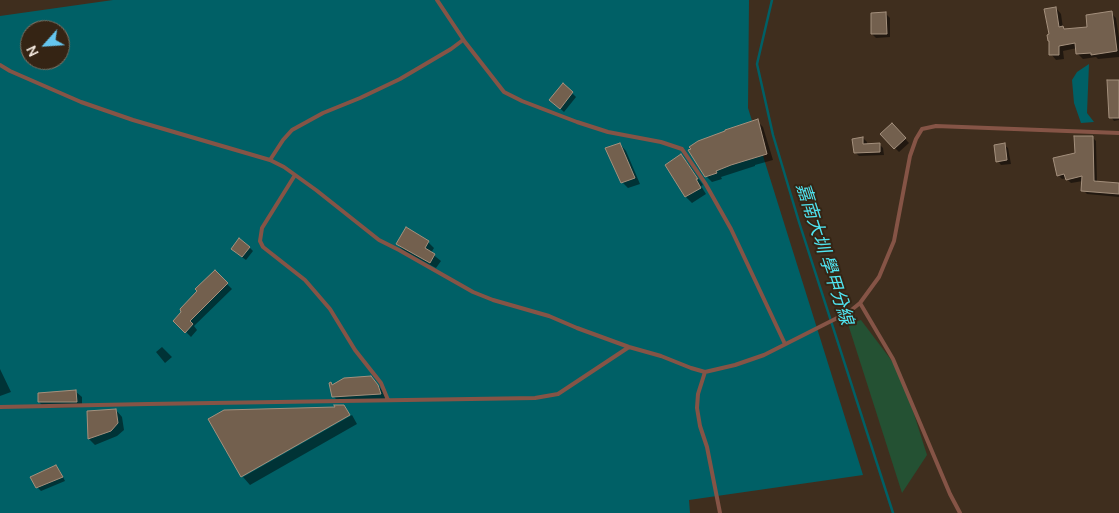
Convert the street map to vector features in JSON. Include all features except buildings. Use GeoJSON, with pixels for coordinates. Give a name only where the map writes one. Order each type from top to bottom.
{"type":"FeatureCollection","features":[{"type":"Feature","properties":{"kind":"lane"},"geometry":{"type":"LineString","coordinates":[[438,0],[463,40],[504,92],[577,122],[608,132],[661,142],[682,149],[705,183],[731,229],[785,344]]}},
{"type":"Feature","properties":{"kind":"lane"},"geometry":{"type":"LineString","coordinates":[[270,160],[292,130],[323,113],[400,79],[463,40]]}},
{"type":"Feature","properties":{"kind":"lane"},"geometry":{"type":"LineString","coordinates":[[0,65],[81,102],[133,120],[270,160],[284,166],[379,240],[473,292],[493,300],[549,316],[629,347],[705,372],[735,365],[764,355],[848,312],[860,303],[879,276],[894,241],[910,156],[922,129],[936,126],[1119,133]]}},
{"type":"Feature","properties":{"kind":"lane"},"geometry":{"type":"LineString","coordinates":[[295,175],[262,228],[260,241],[263,247],[305,280],[330,309],[356,350],[381,384],[388,400]]}},
{"type":"Feature","properties":{"kind":"lane"},"geometry":{"type":"LineString","coordinates":[[860,303],[894,359],[950,494],[960,513]]}},
{"type":"Feature","properties":{"kind":"lane"},"geometry":{"type":"LineString","coordinates":[[0,407],[535,398],[558,394],[629,347]]}},
{"type":"Feature","properties":{"kind":"lane"},"geometry":{"type":"LineString","coordinates":[[705,372],[698,394],[697,408],[720,513]]}},
{"type":"Feature","properties":{"kind":"green space"},"geometry":{"type":"Polygon","coordinates":[[[861,320],[901,373],[927,455],[902,493],[848,324],[861,320]]]}},
{"type":"Feature","properties":{"kind":"water"},"geometry":{"type":"Polygon","coordinates":[[[113,0],[749,0],[748,108],[863,475],[689,500],[690,513],[0,513],[0,16],[113,0]]]}},
{"type":"Feature","properties":{"kind":"water"},"geometry":{"type":"Polygon","coordinates":[[[1089,64],[1087,113],[1094,122],[1081,123],[1074,103],[1072,80],[1077,72],[1089,64]]]}},
{"type":"Feature","properties":{"kind":"waterway","name":"嘉南大圳 學甲分線"},"geometry":{"type":"LineString","coordinates":[[772,0],[757,64],[773,135],[799,222],[893,513]]}}]}
